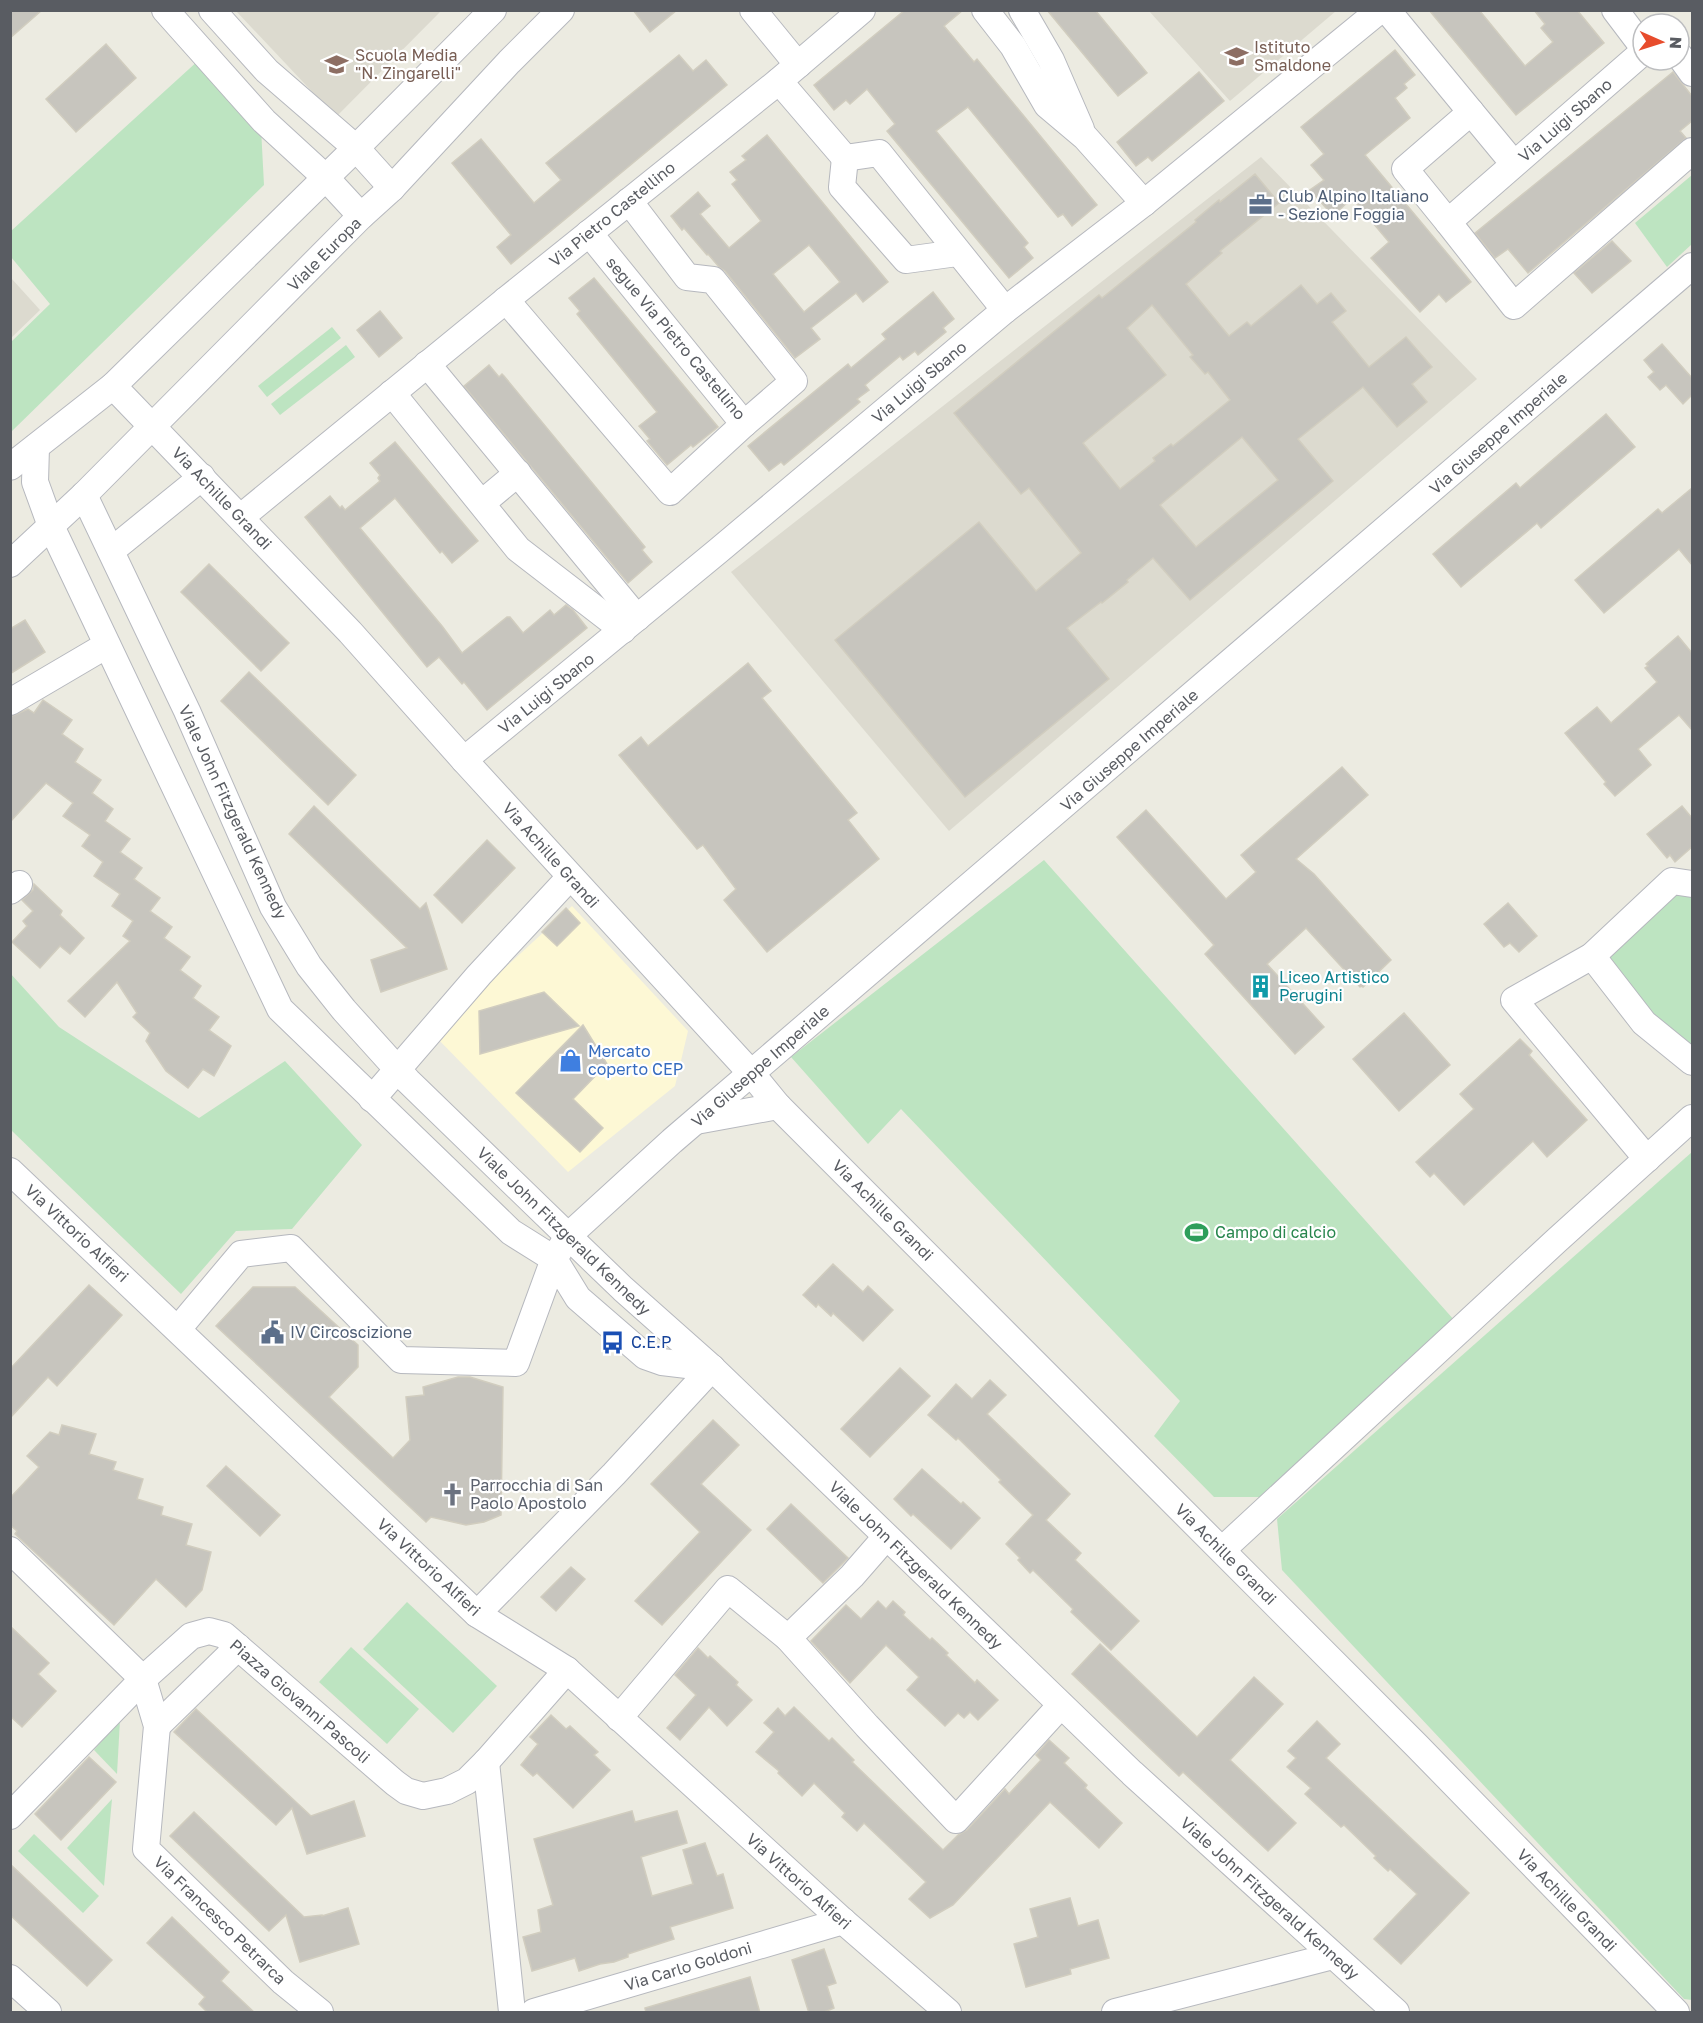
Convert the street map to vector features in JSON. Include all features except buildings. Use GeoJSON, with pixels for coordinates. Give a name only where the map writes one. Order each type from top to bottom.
{"type":"FeatureCollection","features":[{"type":"Feature","properties":{"kind":"street"},"geometry":{"type":"LineString","coordinates":[[165,10],[264,121],[325,177],[362,216]]}},
{"type":"Feature","properties":{"kind":"street"},"geometry":{"type":"LineString","coordinates":[[212,10],[267,71],[356,148],[392,188]]}},
{"type":"Feature","properties":{"kind":"street"},"geometry":{"type":"LineString","coordinates":[[10,467],[113,386],[493,10]]}},
{"type":"Feature","properties":{"kind":"street","name":"Viale Europa"},"geometry":{"type":"LineString","coordinates":[[10,564],[84,495],[150,426],[392,188],[509,62],[561,10]]}},
{"type":"Feature","properties":{"kind":"street"},"geometry":{"type":"LineString","coordinates":[[753,10],[788,73],[845,158],[842,187],[906,260],[957,253]]}},
{"type":"Feature","properties":{"kind":"street","name":"Via Pietro Castellino"},"geometry":{"type":"LineString","coordinates":[[241,518],[427,364],[788,73],[862,10]]}},
{"type":"Feature","properties":{"kind":"street"},"geometry":{"type":"LineString","coordinates":[[985,10],[1013,46],[1047,105],[1085,137],[1144,203]]}},
{"type":"Feature","properties":{"kind":"street"},"geometry":{"type":"LineString","coordinates":[[1022,10],[1051,60],[1085,137]]}},
{"type":"Feature","properties":{"kind":"street","name":"Via Luigi Sbano"},"geometry":{"type":"LineString","coordinates":[[464,760],[1005,310],[1144,203],[1380,10]]}},
{"type":"Feature","properties":{"kind":"street","name":"Via Luigi Sbano"},"geometry":{"type":"LineString","coordinates":[[1387,10],[1514,164]]}},
{"type":"Feature","properties":{"kind":"street"},"geometry":{"type":"LineString","coordinates":[[1615,10],[1631,31]]}},
{"type":"Feature","properties":{"kind":"street","name":"Via Luigi Sbano"},"geometry":{"type":"LineString","coordinates":[[1448,222],[1631,62]]}},
{"type":"Feature","properties":{"kind":"street"},"geometry":{"type":"LineString","coordinates":[[1471,112],[1405,169],[1514,306],[1692,152]]}},
{"type":"Feature","properties":{"kind":"street"},"geometry":{"type":"LineString","coordinates":[[845,158],[879,153],[1005,310]]}},
{"type":"Feature","properties":{"kind":"street","name":"segue Via Pietro Castellino"},"geometry":{"type":"LineString","coordinates":[[589,233],[744,424],[794,381],[713,280],[687,277],[629,201]]}},
{"type":"Feature","properties":{"kind":"street","name":"Via Giuseppe Imperiale"},"geometry":{"type":"LineString","coordinates":[[178,1329],[241,1254],[291,1248],[401,1360],[516,1363],[554,1259],[568,1236],[695,1121],[1692,266]]}},
{"type":"Feature","properties":{"kind":"street"},"geometry":{"type":"LineString","coordinates":[[506,300],[670,492],[744,424]]}},
{"type":"Feature","properties":{"kind":"street"},"geometry":{"type":"LineString","coordinates":[[427,364],[518,473],[630,624]]}},
{"type":"Feature","properties":{"kind":"street","name":"Via Achille Grandi"},"geometry":{"type":"LineString","coordinates":[[113,386],[350,632],[751,1073],[778,1106],[1409,1738],[1676,2013]]}},
{"type":"Feature","properties":{"kind":"street"},"geometry":{"type":"LineString","coordinates":[[392,393],[518,549],[630,624]]}},
{"type":"Feature","properties":{"kind":"street","name":"Viale John Fitzgerald Kennedy"},"geometry":{"type":"LineString","coordinates":[[36,447],[34,482],[51,526],[280,1009],[511,1232],[554,1259]]}},
{"type":"Feature","properties":{"kind":"street"},"geometry":{"type":"LineString","coordinates":[[482,503],[518,473]]}},
{"type":"Feature","properties":{"kind":"street"},"geometry":{"type":"LineString","coordinates":[[111,551],[202,477]]}},
{"type":"Feature","properties":{"kind":"street","name":"Viale John Fitzgerald Kennedy"},"geometry":{"type":"LineString","coordinates":[[84,495],[187,711],[273,907],[309,966],[397,1069],[623,1289],[712,1368],[1132,1773],[1396,2013]]}},
{"type":"Feature","properties":{"kind":"street"},"geometry":{"type":"LineString","coordinates":[[10,702],[107,645]]}},
{"type":"Feature","properties":{"kind":"street"},"geometry":{"type":"LineString","coordinates":[[372,1099],[479,975],[570,876]]}},
{"type":"Feature","properties":{"kind":"street"},"geometry":{"type":"LineString","coordinates":[[1647,1159],[1514,1000],[1592,956],[1672,881],[1692,884]]}},
{"type":"Feature","properties":{"kind":"street"},"geometry":{"type":"LineString","coordinates":[[1592,956],[1644,1023],[1692,1062]]}},
{"type":"Feature","properties":{"kind":"street"},"geometry":{"type":"LineString","coordinates":[[695,1121],[778,1106]]}},
{"type":"Feature","properties":{"kind":"street"},"geometry":{"type":"LineString","coordinates":[[1222,1550],[1692,1118]]}},
{"type":"Feature","properties":{"kind":"street","name":"Via Vittorio Alfieri"},"geometry":{"type":"LineString","coordinates":[[10,1171],[477,1614],[567,1670],[843,1921],[948,2013]]}},
{"type":"Feature","properties":{"kind":"street"},"geometry":{"type":"LineString","coordinates":[[554,1259],[598,1264]]}},
{"type":"Feature","properties":{"kind":"street"},"geometry":{"type":"LineString","coordinates":[[554,1259],[578,1298],[645,1356],[662,1362],[712,1368]]}},
{"type":"Feature","properties":{"kind":"street"},"geometry":{"type":"LineString","coordinates":[[477,1614],[614,1474],[712,1368]]}},
{"type":"Feature","properties":{"kind":"street"},"geometry":{"type":"LineString","coordinates":[[788,1638],[852,1576],[886,1537]]}},
{"type":"Feature","properties":{"kind":"street","name":"Via Francesco Petrarca"},"geometry":{"type":"LineString","coordinates":[[10,1550],[143,1679],[157,1726],[146,1849],[283,1982],[320,2013]]}},
{"type":"Feature","properties":{"kind":"street"},"geometry":{"type":"LineString","coordinates":[[619,1718],[728,1589],[788,1638],[956,1820],[1061,1705]]}},
{"type":"Feature","properties":{"kind":"street","name":"Piazza Giovanni Pascoli"},"geometry":{"type":"LineString","coordinates":[[10,1815],[143,1679],[191,1636],[209,1631],[224,1635],[380,1771],[406,1791],[423,1796],[447,1791],[467,1781],[567,1670]]}},
{"type":"Feature","properties":{"kind":"street"},"geometry":{"type":"LineString","coordinates":[[157,1726],[238,1647]]}},
{"type":"Feature","properties":{"kind":"street"},"geometry":{"type":"LineString","coordinates":[[486,1762],[512,2013]]}},
{"type":"Feature","properties":{"kind":"street","name":"Via Carlo Goldoni"},"geometry":{"type":"LineString","coordinates":[[534,2013],[843,1921]]}},
{"type":"Feature","properties":{"kind":"street"},"geometry":{"type":"LineString","coordinates":[[1115,2013],[1333,1956]]}},
{"type":"Feature","properties":{"kind":"street"},"geometry":{"type":"LineString","coordinates":[[10,1978],[48,2013]]}},
{"type":"Feature","properties":{"kind":"shaded area","name":"Scuola Media \"N. Zingarelli\""},"geometry":{"type":"Polygon","coordinates":[[[236,11],[441,11],[336,117],[236,11]]]}},
{"type":"Feature","properties":{"kind":"shaded area","name":"Istituto Smaldone"},"geometry":{"type":"Polygon","coordinates":[[[1149,11],[1336,11],[1230,101],[1149,11]]]}},
{"type":"Feature","properties":{"kind":"shaded area"},"geometry":{"type":"Polygon","coordinates":[[[1261,157],[1477,379],[949,831],[731,572],[1261,157]]]}},
{"type":"Feature","properties":{"kind":"shaded area"},"geometry":{"type":"Polygon","coordinates":[[[11,278],[40,310],[11,338],[11,278]]]}},
{"type":"Feature","properties":{"kind":"shaded area","name":"Mercato coperto CEP"},"geometry":{"type":"Polygon","coordinates":[[[572,906],[688,1031],[675,1086],[568,1172],[433,1034],[572,906]]]}},
{"type":"Feature","properties":{"kind":"green space"},"geometry":{"type":"Polygon","coordinates":[[[200,59],[261,128],[264,185],[11,432],[11,342],[50,304],[11,257],[11,231],[200,59]]]}},
{"type":"Feature","properties":{"kind":"green space"},"geometry":{"type":"Polygon","coordinates":[[[1692,175],[1692,244],[1667,267],[1635,223],[1692,175]]]}},
{"type":"Feature","properties":{"kind":"green space"},"geometry":{"type":"Polygon","coordinates":[[[332,327],[341,338],[267,397],[258,386],[332,327]]]}},
{"type":"Feature","properties":{"kind":"green space"},"geometry":{"type":"Polygon","coordinates":[[[346,345],[355,357],[280,415],[271,404],[346,345]]]}},
{"type":"Feature","properties":{"kind":"green space","name":"Campo di calcio"},"geometry":{"type":"Polygon","coordinates":[[[1044,860],[1455,1321],[1263,1497],[1214,1497],[1154,1436],[1180,1401],[901,1109],[868,1144],[791,1057],[1044,860]]]}},
{"type":"Feature","properties":{"kind":"green space"},"geometry":{"type":"Polygon","coordinates":[[[1672,881],[1692,888],[1692,1062],[1598,951],[1672,881]]]}},
{"type":"Feature","properties":{"kind":"green space"},"geometry":{"type":"Polygon","coordinates":[[[10,973],[59,1027],[199,1118],[285,1061],[362,1145],[292,1229],[236,1231],[181,1294],[11,1130],[10,973]]]}},
{"type":"Feature","properties":{"kind":"green space"},"geometry":{"type":"Polygon","coordinates":[[[1692,1152],[1692,2000],[1684,1999],[1282,1570],[1277,1519],[1692,1152]]]}},
{"type":"Feature","properties":{"kind":"green space"},"geometry":{"type":"Polygon","coordinates":[[[407,1602],[497,1686],[453,1733],[363,1649],[407,1602]]]}},
{"type":"Feature","properties":{"kind":"green space"},"geometry":{"type":"Polygon","coordinates":[[[351,1647],[419,1709],[387,1744],[319,1682],[351,1647]]]}},
{"type":"Feature","properties":{"kind":"green space"},"geometry":{"type":"Polygon","coordinates":[[[120,1720],[117,1774],[94,1750],[120,1720]]]}},
{"type":"Feature","properties":{"kind":"green space"},"geometry":{"type":"Polygon","coordinates":[[[112,1799],[104,1886],[67,1848],[112,1799]]]}},
{"type":"Feature","properties":{"kind":"green space"},"geometry":{"type":"Polygon","coordinates":[[[34,1834],[99,1896],[83,1913],[18,1851],[34,1834]]]}},
{"type":"Feature","properties":{"kind":"place","name":"Istituto Smaldone"},"geometry":{"type":"Point","coordinates":[1236,56]}},
{"type":"Feature","properties":{"kind":"place","name":"Scuola Media \"N. Zingarelli\""},"geometry":{"type":"Point","coordinates":[337,64]}},
{"type":"Feature","properties":{"kind":"place","name":"Club Alpino Italiano - Sezione Foggia"},"geometry":{"type":"Point","coordinates":[1260,205]}},
{"type":"Feature","properties":{"kind":"place","name":"Liceo Artistico Perugini"},"geometry":{"type":"Point","coordinates":[1261,986]}},
{"type":"Feature","properties":{"kind":"place","name":"Mercato coperto CEP"},"geometry":{"type":"Point","coordinates":[570,1060]}},
{"type":"Feature","properties":{"kind":"place","name":"Campo di calcio"},"geometry":{"type":"Point","coordinates":[1197,1232]}},
{"type":"Feature","properties":{"kind":"place","name":"IV Circoscizione"},"geometry":{"type":"Point","coordinates":[272,1332]}},
{"type":"Feature","properties":{"kind":"place","name":"C.E.P"},"geometry":{"type":"Point","coordinates":[613,1342]}},
{"type":"Feature","properties":{"kind":"place","name":"Parrocchia di San Paolo Apostolo"},"geometry":{"type":"Point","coordinates":[452,1494]}}]}
